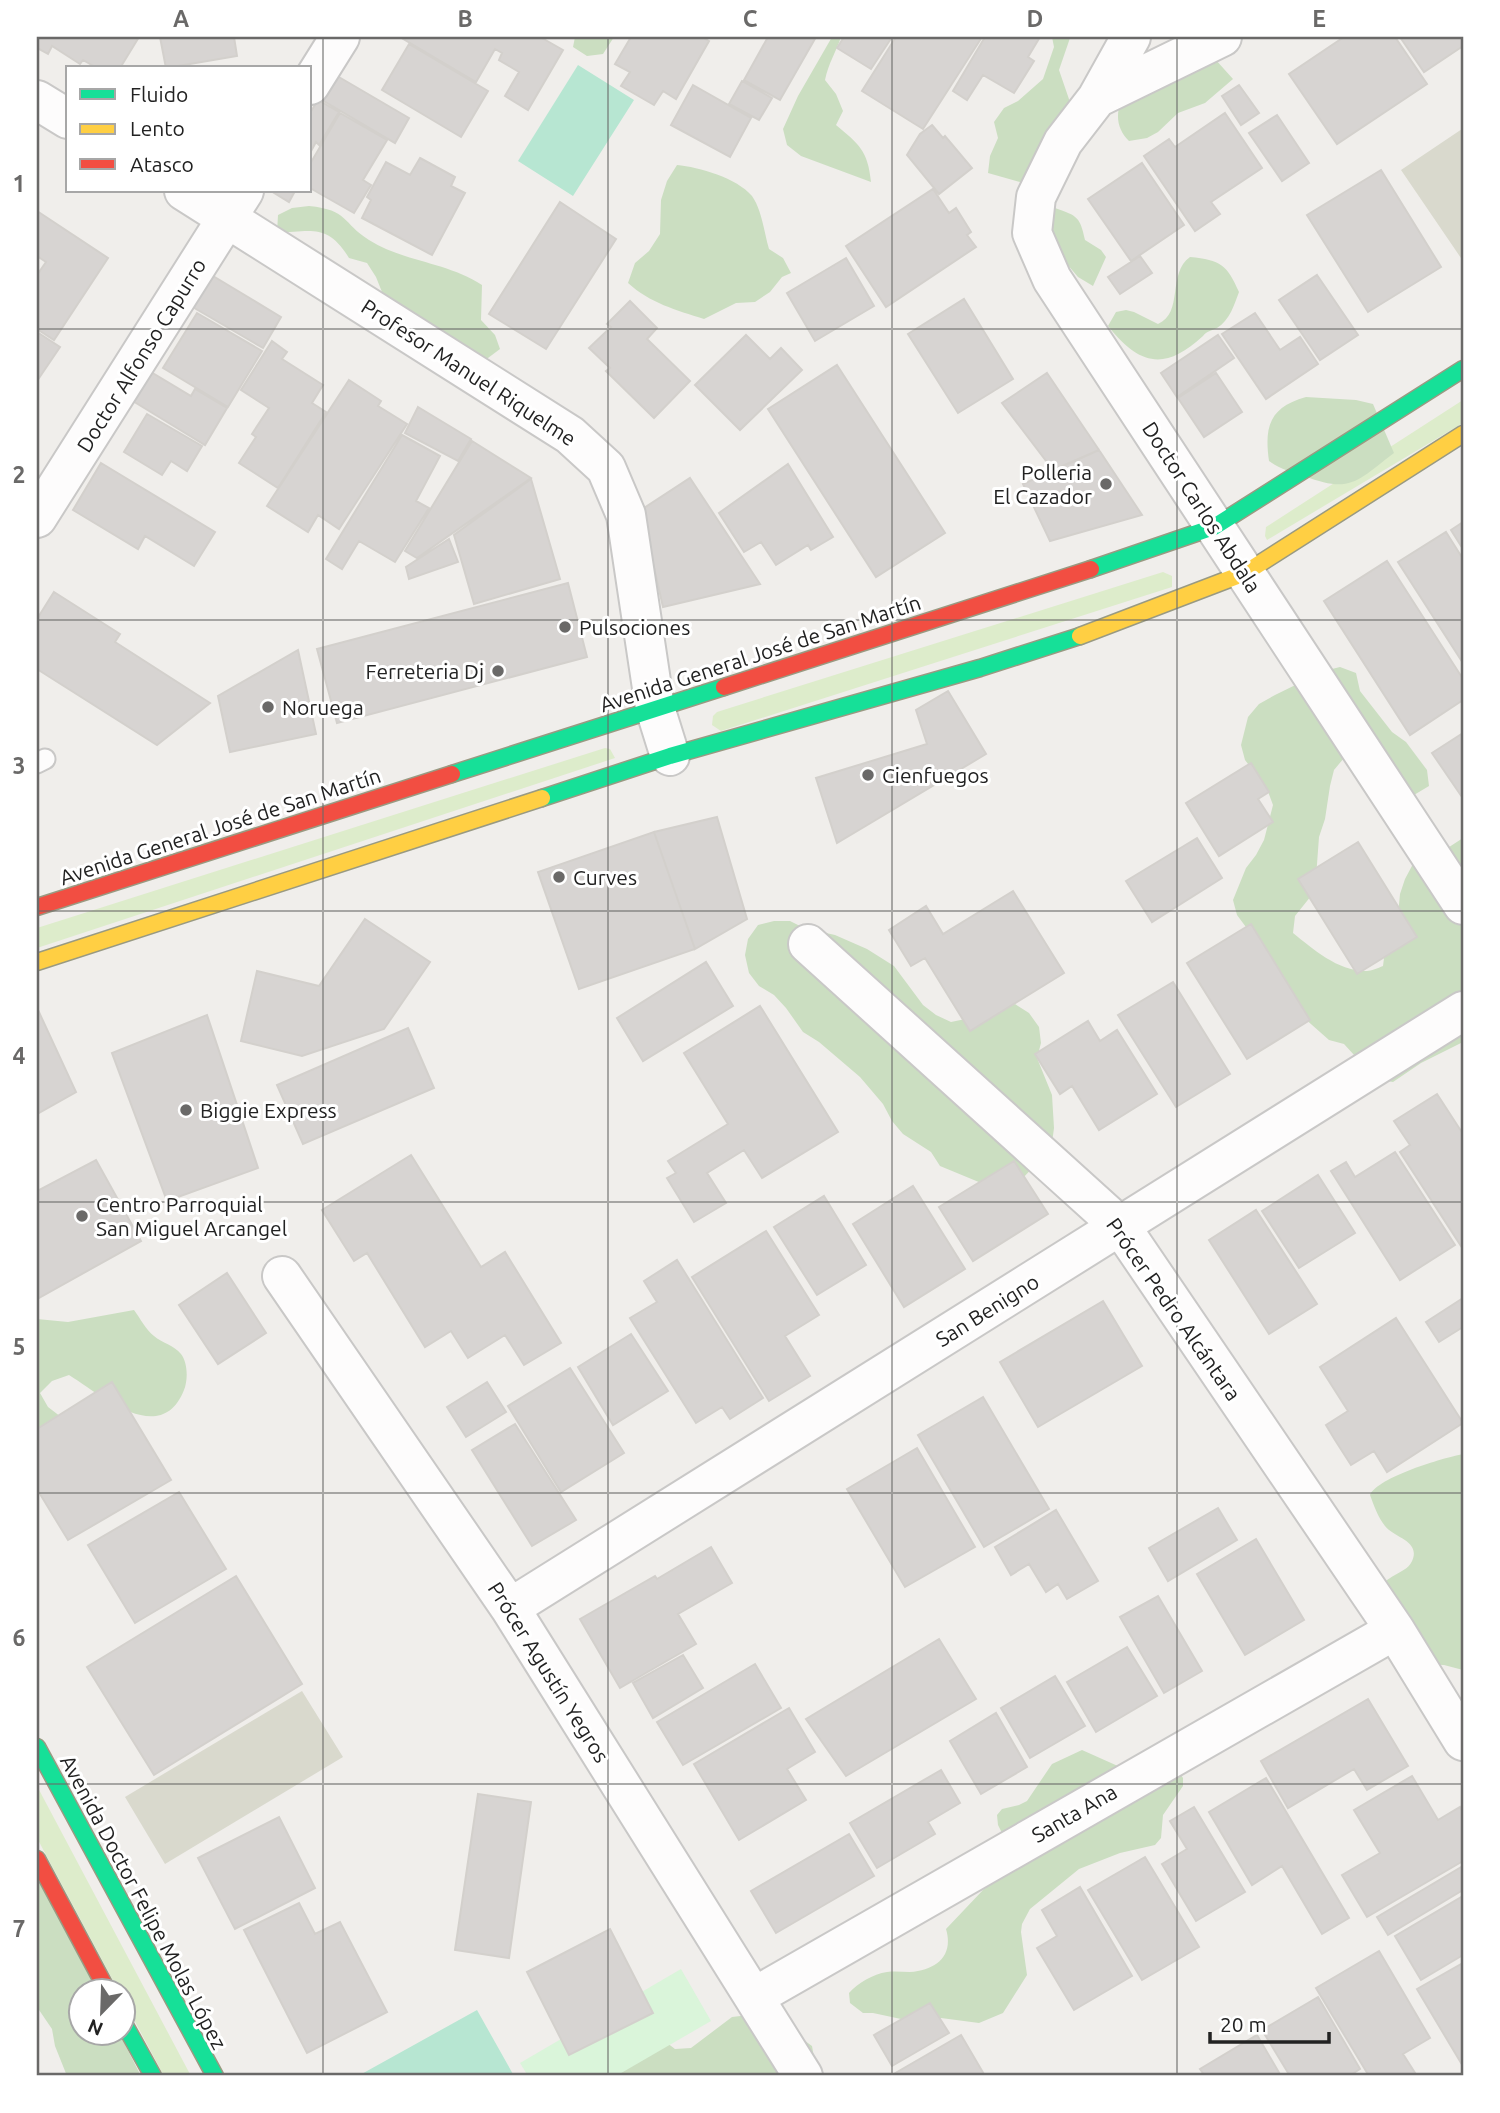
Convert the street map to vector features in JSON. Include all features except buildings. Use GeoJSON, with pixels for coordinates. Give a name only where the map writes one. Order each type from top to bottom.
{"type":"FeatureCollection","features":[{"type":"Feature","properties":{"kind":"main road","name":"Avenida General José de San Martín"},"geometry":{"type":"LineString","coordinates":[[37,907],[1214,527],[1463,369]]}},
{"type":"Feature","properties":{"kind":"main road"},"geometry":{"type":"LineString","coordinates":[[37,962],[670,755],[980,668],[1115,624],[1245,573],[1463,434]]}},
{"type":"Feature","properties":{"kind":"main road","name":"Avenida Doctor Felipe Molas López"},"geometry":{"type":"LineString","coordinates":[[37,1747],[215,2076]]}},
{"type":"Feature","properties":{"kind":"main road"},"geometry":{"type":"LineString","coordinates":[[37,1859],[100,1976]]}},
{"type":"Feature","properties":{"kind":"main road"},"geometry":{"type":"LineString","coordinates":[[136,2045],[153,2076]]}},
{"type":"Feature","properties":{"kind":"street"},"geometry":{"type":"LineString","coordinates":[[312,82],[340,37]]}},
{"type":"Feature","properties":{"kind":"street","name":"Doctor Carlos Abdala"},"geometry":{"type":"LineString","coordinates":[[1131,37],[1097,98],[1063,142],[1035,197],[1032,233],[1052,279],[1463,905]]}},
{"type":"Feature","properties":{"kind":"street"},"geometry":{"type":"LineString","coordinates":[[1097,98],[1222,37]]}},
{"type":"Feature","properties":{"kind":"street"},"geometry":{"type":"LineString","coordinates":[[37,100],[66,118]]}},
{"type":"Feature","properties":{"kind":"street","name":"Profesor Manuel Riquelme"},"geometry":{"type":"LineString","coordinates":[[188,192],[236,204],[570,435],[606,468],[626,515],[655,708],[670,755]]}},
{"type":"Feature","properties":{"kind":"street","name":"Doctor Alfonso Capurro"},"geometry":{"type":"LineString","coordinates":[[37,518],[236,204]]}},
{"type":"Feature","properties":{"kind":"street","name":"Prócer Pedro Alcántara"},"geometry":{"type":"LineString","coordinates":[[808,944],[1121,1227],[1395,1630],[1463,1741]]}},
{"type":"Feature","properties":{"kind":"street","name":"San Benigno"},"geometry":{"type":"LineString","coordinates":[[510,1608],[1463,1011]]}},
{"type":"Feature","properties":{"kind":"street","name":"Prócer Agustín Yegros"},"geometry":{"type":"LineString","coordinates":[[282,1276],[510,1608],[803,2076]]}},
{"type":"Feature","properties":{"kind":"street","name":"Santa Ana"},"geometry":{"type":"LineString","coordinates":[[754,1997],[1395,1630]]}},
{"type":"Feature","properties":{"kind":"shaded area"},"geometry":{"type":"Polygon","coordinates":[[[1462,129],[1463,131],[1463,261],[1401,170],[1462,129]]]}},
{"type":"Feature","properties":{"kind":"shaded area"},"geometry":{"type":"Polygon","coordinates":[[[302,1691],[343,1757],[165,1864],[125,1797],[302,1691]]]}},
{"type":"Feature","properties":{"kind":"green space"},"geometry":{"type":"Polygon","coordinates":[[[575,37],[614,37],[603,54],[587,56],[573,47],[575,37]]]}},
{"type":"Feature","properties":{"kind":"green space"},"geometry":{"type":"Polygon","coordinates":[[[832,37],[841,37],[825,80],[836,94],[843,111],[836,125],[865,155],[871,182],[801,156],[787,145],[783,129],[798,96],[832,37]]]}},
{"type":"Feature","properties":{"kind":"green space"},"geometry":{"type":"Polygon","coordinates":[[[1052,37],[1070,38],[1059,70],[1071,105],[1036,178],[1020,182],[988,173],[990,156],[998,138],[994,122],[1004,108],[1018,101],[1043,79],[1054,47],[1052,37]]]}},
{"type":"Feature","properties":{"kind":"green space"},"geometry":{"type":"Polygon","coordinates":[[[1215,59],[1233,79],[1205,103],[1178,113],[1158,132],[1147,138],[1129,141],[1119,123],[1121,102],[1215,59]]]}},
{"type":"Feature","properties":{"kind":"green space"},"geometry":{"type":"Polygon","coordinates":[[[578,65],[634,100],[573,196],[518,161],[578,65]]]}},
{"type":"Feature","properties":{"kind":"green space"},"geometry":{"type":"Polygon","coordinates":[[[677,165],[696,168],[727,179],[752,196],[760,214],[769,249],[783,258],[791,273],[782,277],[770,292],[755,302],[736,303],[704,319],[654,301],[628,283],[635,263],[649,251],[660,234],[661,200],[667,181],[677,165]]]}},
{"type":"Feature","properties":{"kind":"green space"},"geometry":{"type":"Polygon","coordinates":[[[309,206],[338,214],[360,234],[382,247],[454,271],[482,285],[481,320],[495,335],[500,349],[484,361],[382,292],[367,263],[349,258],[334,239],[310,231],[277,233],[278,215],[292,208],[309,206]]]}},
{"type":"Feature","properties":{"kind":"green space"},"geometry":{"type":"Polygon","coordinates":[[[1055,208],[1077,218],[1085,240],[1101,250],[1106,257],[1093,286],[1078,277],[1050,244],[1047,212],[1055,208]]]}},
{"type":"Feature","properties":{"kind":"green space"},"geometry":{"type":"Polygon","coordinates":[[[1190,257],[1216,262],[1231,276],[1239,292],[1231,312],[1221,325],[1177,355],[1165,359],[1142,356],[1108,326],[1116,312],[1126,310],[1158,324],[1166,319],[1171,311],[1179,273],[1190,257]]]}},
{"type":"Feature","properties":{"kind":"green space"},"geometry":{"type":"Polygon","coordinates":[[[1306,397],[1356,400],[1373,404],[1394,453],[1362,477],[1343,484],[1320,481],[1286,470],[1269,461],[1268,438],[1272,420],[1284,406],[1306,397]]]}},
{"type":"Feature","properties":{"kind":"green space"},"geometry":{"type":"Polygon","coordinates":[[[1463,400],[1463,423],[1267,540],[1266,527],[1463,400]]]}},
{"type":"Feature","properties":{"kind":"green space"},"geometry":{"type":"Polygon","coordinates":[[[1163,572],[1172,576],[1172,587],[721,731],[712,725],[713,716],[717,712],[1163,572]]]}},
{"type":"Feature","properties":{"kind":"green space"},"geometry":{"type":"Polygon","coordinates":[[[1340,667],[1356,673],[1360,691],[1392,732],[1406,742],[1427,770],[1429,786],[1414,795],[1398,789],[1344,758],[1334,770],[1330,786],[1319,837],[1315,891],[1295,916],[1293,933],[1327,958],[1346,968],[1367,971],[1383,966],[1385,950],[1397,926],[1400,894],[1413,864],[1443,851],[1463,838],[1463,1042],[1421,1063],[1393,1082],[1376,1079],[1344,1044],[1329,1040],[1303,1017],[1269,958],[1237,915],[1233,900],[1246,868],[1264,840],[1273,805],[1267,789],[1245,760],[1241,745],[1248,717],[1259,704],[1275,695],[1324,671],[1340,667]]]}},
{"type":"Feature","properties":{"kind":"green space"},"geometry":{"type":"Polygon","coordinates":[[[605,748],[610,749],[615,758],[37,948],[37,928],[605,748]]]}},
{"type":"Feature","properties":{"kind":"green space"},"geometry":{"type":"Polygon","coordinates":[[[790,921],[804,928],[835,935],[867,949],[894,966],[923,1005],[951,1022],[999,1012],[1015,1004],[1029,1013],[1039,1027],[1041,1043],[1037,1058],[1052,1095],[1054,1128],[1052,1143],[1043,1157],[1020,1181],[986,1185],[940,1166],[931,1152],[903,1134],[883,1104],[860,1077],[803,1032],[774,995],[759,986],[749,973],[745,955],[748,939],[758,925],[790,921]]]}},
{"type":"Feature","properties":{"kind":"green space"},"geometry":{"type":"Polygon","coordinates":[[[134,1310],[151,1333],[175,1348],[183,1358],[186,1381],[174,1407],[161,1415],[146,1416],[130,1412],[69,1375],[52,1381],[40,1393],[48,1407],[65,1420],[54,1449],[37,1455],[37,1319],[68,1322],[134,1310]]]}},
{"type":"Feature","properties":{"kind":"green space"},"geometry":{"type":"Polygon","coordinates":[[[1463,1454],[1463,1670],[1444,1665],[1417,1664],[1381,1587],[1411,1563],[1413,1550],[1406,1541],[1385,1526],[1370,1495],[1375,1488],[1398,1475],[1463,1454]]]}},
{"type":"Feature","properties":{"kind":"green space"},"geometry":{"type":"Polygon","coordinates":[[[1082,1750],[1129,1771],[1178,1770],[1183,1778],[1183,1786],[1163,1815],[1161,1838],[1155,1845],[1120,1853],[1079,1869],[1030,1909],[1021,1932],[1027,1975],[1003,2013],[979,2023],[941,2018],[915,2022],[863,2013],[850,2003],[849,1993],[871,1977],[887,1972],[919,1971],[941,1960],[947,1947],[946,1929],[983,1890],[1017,1863],[998,1825],[997,1815],[1002,1809],[1027,1801],[1052,1764],[1082,1750]]]}},
{"type":"Feature","properties":{"kind":"green space"},"geometry":{"type":"Polygon","coordinates":[[[37,1786],[191,2076],[164,2076],[136,2024],[136,1976],[111,1976],[37,1838],[37,1786]]]}},
{"type":"Feature","properties":{"kind":"green space"},"geometry":{"type":"Polygon","coordinates":[[[37,1875],[90,1976],[66,1976],[66,2046],[126,2046],[141,2076],[67,2076],[55,2046],[52,2029],[37,2007],[37,1875]]]}},
{"type":"Feature","properties":{"kind":"green space"},"geometry":{"type":"Polygon","coordinates":[[[681,1969],[711,2021],[616,2076],[528,2076],[520,2063],[681,1969]]]}},
{"type":"Feature","properties":{"kind":"green space"},"geometry":{"type":"Polygon","coordinates":[[[477,2010],[514,2076],[358,2076],[477,2010]]]}},
{"type":"Feature","properties":{"kind":"green space"},"geometry":{"type":"Polygon","coordinates":[[[749,2015],[797,2035],[812,2046],[815,2063],[809,2076],[614,2076],[645,2026],[675,2049],[691,2048],[732,2017],[749,2015]]]}},
{"type":"Feature","properties":{"kind":"traffic: fast"},"geometry":{"type":"LineString","coordinates":[[1091,569],[1214,527],[1463,369]]}},
{"type":"Feature","properties":{"kind":"traffic: fast"},"geometry":{"type":"LineString","coordinates":[[542,798],[670,756],[980,668],[1080,636]]}},
{"type":"Feature","properties":{"kind":"traffic: fast"},"geometry":{"type":"LineString","coordinates":[[452,774],[724,687]]}},
{"type":"Feature","properties":{"kind":"traffic: fast"},"geometry":{"type":"LineString","coordinates":[[37,1747],[215,2076]]}},
{"type":"Feature","properties":{"kind":"traffic: fast"},"geometry":{"type":"LineString","coordinates":[[136,2045],[153,2076]]}},
{"type":"Feature","properties":{"kind":"traffic: slow"},"geometry":{"type":"LineString","coordinates":[[1080,636],[1245,573],[1463,434]]}},
{"type":"Feature","properties":{"kind":"traffic: slow"},"geometry":{"type":"LineString","coordinates":[[37,962],[542,798]]}},
{"type":"Feature","properties":{"kind":"traffic: jam"},"geometry":{"type":"LineString","coordinates":[[724,687],[1091,569]]}},
{"type":"Feature","properties":{"kind":"traffic: jam"},"geometry":{"type":"LineString","coordinates":[[37,907],[452,774]]}},
{"type":"Feature","properties":{"kind":"traffic: jam"},"geometry":{"type":"LineString","coordinates":[[37,1859],[100,1976]]}},
{"type":"Feature","properties":{"kind":"place","name":"Polleria El Cazador"},"geometry":{"type":"Point","coordinates":[1106,484]}},
{"type":"Feature","properties":{"kind":"place","name":"Pulsociones"},"geometry":{"type":"Point","coordinates":[565,627]}},
{"type":"Feature","properties":{"kind":"place","name":"Ferreteria Dj"},"geometry":{"type":"Point","coordinates":[498,671]}},
{"type":"Feature","properties":{"kind":"place","name":"Noruega"},"geometry":{"type":"Point","coordinates":[268,707]}},
{"type":"Feature","properties":{"kind":"place","name":"Cienfuegos"},"geometry":{"type":"Point","coordinates":[868,775]}},
{"type":"Feature","properties":{"kind":"place","name":"Curves"},"geometry":{"type":"Point","coordinates":[559,877]}},
{"type":"Feature","properties":{"kind":"place","name":"Biggie Express"},"geometry":{"type":"Point","coordinates":[186,1110]}},
{"type":"Feature","properties":{"kind":"place","name":"Centro Parroquial San Miguel Arcangel"},"geometry":{"type":"Point","coordinates":[82,1216]}}]}
